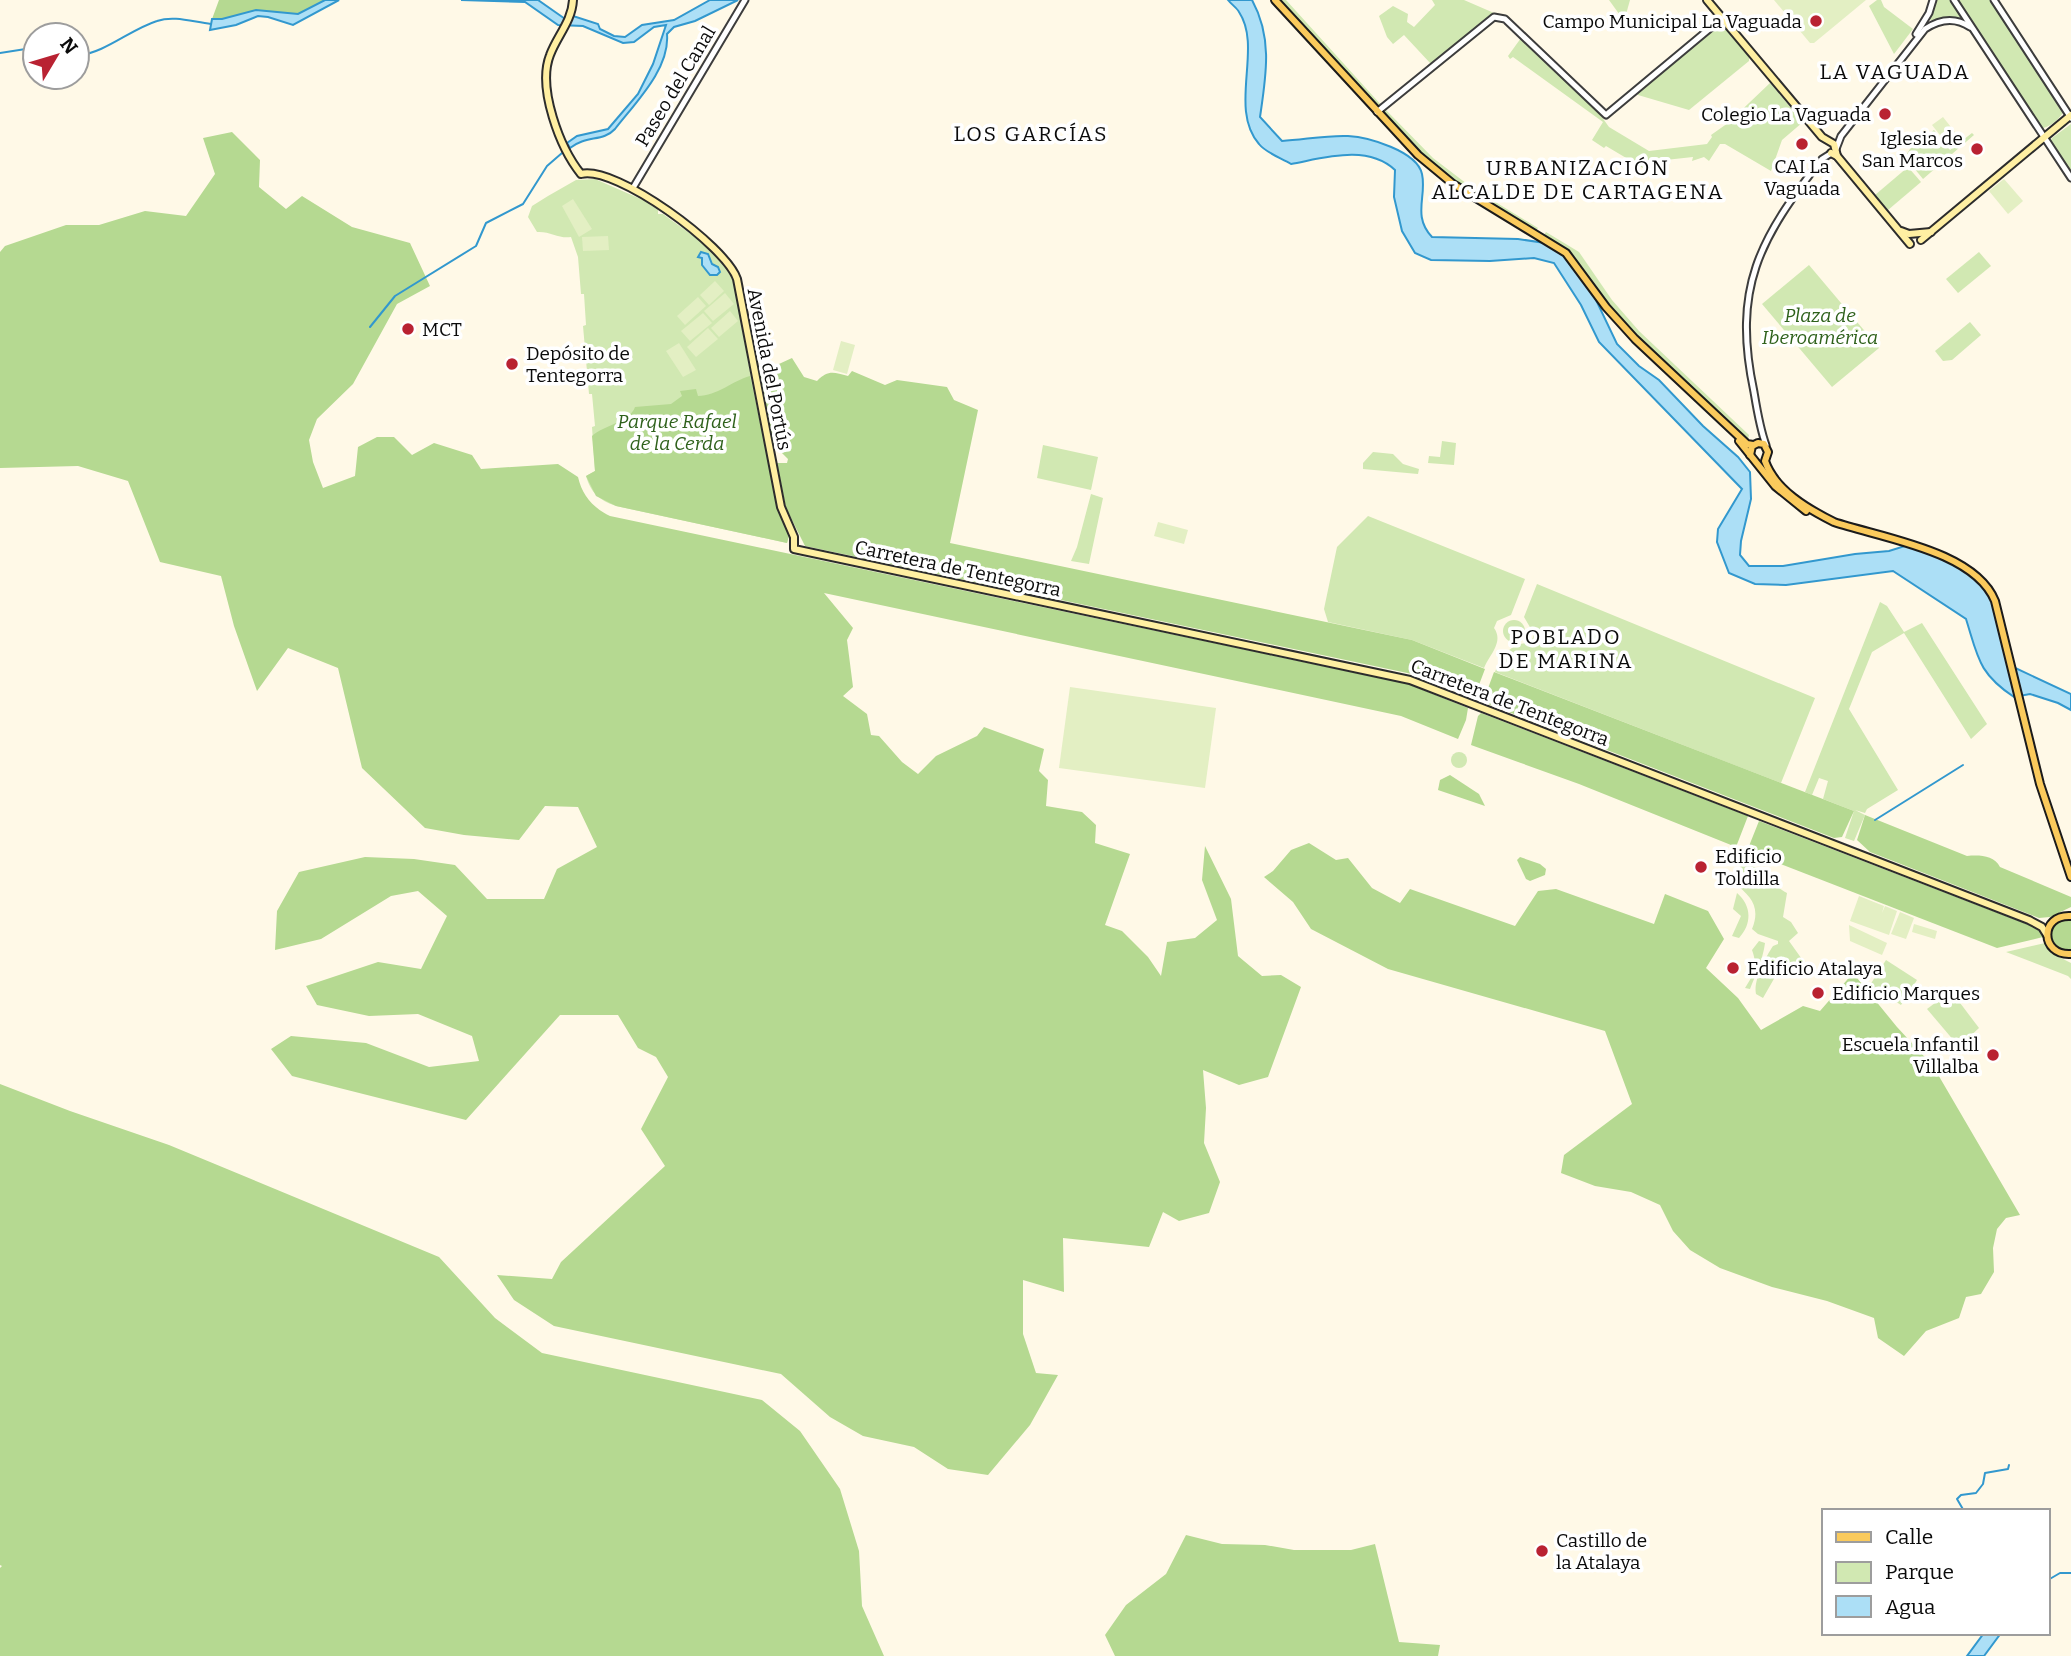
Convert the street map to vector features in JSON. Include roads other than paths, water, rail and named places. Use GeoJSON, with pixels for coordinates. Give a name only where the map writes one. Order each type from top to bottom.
{"type":"FeatureCollection","features":[{"type":"Feature","properties":{"kind":"main road","name":"Avenida del Portús"},"geometry":{"type":"LineString","coordinates":[[573,0],[568,21],[551,53],[546,70],[547,86],[559,134],[568,156],[581,174],[593,172],[633,188],[659,204],[718,251],[736,275],[780,507],[793,534],[794,550]]}},
{"type":"Feature","properties":{"kind":"main road"},"geometry":{"type":"LineString","coordinates":[[1275,0],[1418,155],[1446,179],[1561,250],[1575,262],[1623,327],[1747,444],[1766,446],[1768,452],[1765,458],[1761,461],[1753,457]]}},
{"type":"Feature","properties":{"kind":"main road"},"geometry":{"type":"LineString","coordinates":[[1707,0],[1910,244],[1916,245],[2071,116]]}},
{"type":"Feature","properties":{"kind":"main road"},"geometry":{"type":"LineString","coordinates":[[1899,230],[1925,234],[1935,229]]}},
{"type":"Feature","properties":{"kind":"main road"},"geometry":{"type":"LineString","coordinates":[[1914,233],[1920,236],[1921,240]]}},
{"type":"Feature","properties":{"kind":"main road"},"geometry":{"type":"LineString","coordinates":[[1910,244],[1908,238],[1914,233]]}},
{"type":"Feature","properties":{"kind":"main road"},"geometry":{"type":"LineString","coordinates":[[1710,409],[1785,496],[1807,512],[1938,554],[1977,575],[1989,590],[1995,601],[2040,785],[2071,877]]}},
{"type":"Feature","properties":{"kind":"main road"},"geometry":{"type":"LineString","coordinates":[[1753,457],[1756,444]]}},
{"type":"Feature","properties":{"kind":"main road"},"geometry":{"type":"LineString","coordinates":[[1765,458],[1772,474],[1784,487],[1810,509],[1838,523]]}},
{"type":"Feature","properties":{"kind":"main road","name":"Carretera de Tentegorra"},"geometry":{"type":"LineString","coordinates":[[794,550],[1410,680],[2029,920],[2042,927],[2047,936]]}},
{"type":"Feature","properties":{"kind":"main road"},"geometry":{"type":"LineString","coordinates":[[2069,956],[2052,948],[2047,936],[2054,920],[2070,915]]}},
{"type":"Feature","properties":{"kind":"main road","name":"Carretera de Tentegorra"},"geometry":{"type":"LineString","coordinates":[[2029,920],[2043,923],[2054,920]]}},
{"type":"Feature","properties":{"kind":"street"},"geometry":{"type":"LineString","coordinates":[[1830,150],[1839,134],[1919,29],[1933,0]]}},
{"type":"Feature","properties":{"kind":"street"},"geometry":{"type":"LineString","coordinates":[[1954,0],[2071,177]]}},
{"type":"Feature","properties":{"kind":"street"},"geometry":{"type":"LineString","coordinates":[[1994,0],[2071,116]]}},
{"type":"Feature","properties":{"kind":"street","name":"Paseo del Canal"},"geometry":{"type":"LineString","coordinates":[[633,188],[744,1]]}},
{"type":"Feature","properties":{"kind":"street"},"geometry":{"type":"LineString","coordinates":[[1929,13],[1930,20],[1938,22]]}},
{"type":"Feature","properties":{"kind":"street"},"geometry":{"type":"LineString","coordinates":[[1377,112],[1494,17],[1505,19],[1606,115],[1720,20],[1721,16]]}},
{"type":"Feature","properties":{"kind":"street"},"geometry":{"type":"LineString","coordinates":[[1766,446],[1746,347],[1746,315],[1752,280],[1761,251],[1780,214],[1920,34],[1938,22],[1947,20],[1964,23],[1977,35]]}},
{"type":"Feature","properties":{"kind":"street"},"geometry":{"type":"LineString","coordinates":[[1756,444],[1761,428]]}},
{"type":"Feature","properties":{"kind":"water"},"geometry":{"type":"Polygon","coordinates":[[[325,0],[339,0],[293,25],[258,16],[236,25],[210,30],[212,19],[256,10],[298,14],[325,0]]]}},
{"type":"Feature","properties":{"kind":"water"},"geometry":{"type":"Polygon","coordinates":[[[461,0],[538,0],[568,21],[570,15],[598,24],[600,29],[614,36],[625,37],[642,25],[674,20],[710,0],[738,0],[695,21],[674,27],[667,34],[663,60],[657,73],[615,129],[605,136],[582,141],[570,148],[567,143],[577,136],[608,129],[638,94],[653,64],[666,25],[654,27],[634,42],[623,43],[583,26],[558,25],[525,2],[461,0]]]}},
{"type":"Feature","properties":{"kind":"water"},"geometry":{"type":"Polygon","coordinates":[[[1228,0],[1252,0],[1259,14],[1266,57],[1260,117],[1282,141],[1348,136],[1379,142],[1402,152],[1411,158],[1422,174],[1421,214],[1432,237],[1518,239],[1552,244],[1561,250],[1586,279],[1617,344],[1639,366],[1659,380],[1750,472],[1751,499],[1740,555],[1749,566],[1783,566],[1889,551],[1908,545],[1950,559],[1989,590],[2011,666],[2071,694],[2071,710],[2030,694],[2014,697],[2002,688],[1981,663],[1966,619],[1893,571],[1786,585],[1755,584],[1729,573],[1717,542],[1718,529],[1742,489],[1599,342],[1581,305],[1554,263],[1534,258],[1490,261],[1431,260],[1415,253],[1402,231],[1394,197],[1395,170],[1384,162],[1372,157],[1345,155],[1291,164],[1262,147],[1250,129],[1246,113],[1248,43],[1245,27],[1238,10],[1228,0]]]}},
{"type":"Feature","properties":{"kind":"water"},"geometry":{"type":"Polygon","coordinates":[[[701,252],[708,254],[712,264],[718,267],[720,272],[717,275],[710,275],[702,265],[702,258],[698,257],[701,252]]]}},
{"type":"Feature","properties":{"kind":"water"},"geometry":{"type":"Polygon","coordinates":[[[1983,1635],[2000,1635],[1984,1656],[1967,1656],[1983,1635]]]}},
{"type":"Feature","properties":{"kind":"waterway"},"geometry":{"type":"LineString","coordinates":[[91,53],[163,19],[211,24]]}},
{"type":"Feature","properties":{"kind":"waterway"},"geometry":{"type":"LineString","coordinates":[[0,53],[21,50]]}},
{"type":"Feature","properties":{"kind":"waterway"},"geometry":{"type":"LineString","coordinates":[[370,327],[395,296],[476,246],[486,223],[523,204],[547,166],[562,153]]}},
{"type":"Feature","properties":{"kind":"waterway"},"geometry":{"type":"LineString","coordinates":[[1875,820],[1963,765]]}},
{"type":"Feature","properties":{"kind":"waterway"},"geometry":{"type":"LineString","coordinates":[[1963,1509],[1957,1499],[1961,1495],[1976,1493],[1983,1484],[1985,1473],[2008,1469],[2009,1465]]}},
{"type":"Feature","properties":{"kind":"waterway"},"geometry":{"type":"LineString","coordinates":[[2050,1579],[2060,1573],[2071,1573]]}},
{"type":"Feature","properties":{"kind":"place","name":"Campo Municipal La Vaguada"},"geometry":{"type":"Point","coordinates":[1816,21]}},
{"type":"Feature","properties":{"kind":"place","name":"Colegio La Vaguada"},"geometry":{"type":"Point","coordinates":[1885,114]}},
{"type":"Feature","properties":{"kind":"place","name":"CAI La Vaguada"},"geometry":{"type":"Point","coordinates":[1802,144]}},
{"type":"Feature","properties":{"kind":"place","name":"Iglesia de San Marcos"},"geometry":{"type":"Point","coordinates":[1977,149]}},
{"type":"Feature","properties":{"kind":"place","name":"MCT"},"geometry":{"type":"Point","coordinates":[408,329]}},
{"type":"Feature","properties":{"kind":"place","name":"Depósito de Tentegorra"},"geometry":{"type":"Point","coordinates":[512,364]}},
{"type":"Feature","properties":{"kind":"place","name":"Edificio Toldilla"},"geometry":{"type":"Point","coordinates":[1701,867]}},
{"type":"Feature","properties":{"kind":"place","name":"Edificio Atalaya"},"geometry":{"type":"Point","coordinates":[1733,968]}},
{"type":"Feature","properties":{"kind":"place","name":"Edificio Marques"},"geometry":{"type":"Point","coordinates":[1818,993]}},
{"type":"Feature","properties":{"kind":"place","name":"Escuela Infantil Villalba"},"geometry":{"type":"Point","coordinates":[1993,1055]}},
{"type":"Feature","properties":{"kind":"place","name":"Castillo de la Atalaya"},"geometry":{"type":"Point","coordinates":[1542,1551]}},
{"type":"Feature","properties":{"kind":"district","name":"LA VAGUADA"},"geometry":{"type":"Point","coordinates":[1895,72]}},
{"type":"Feature","properties":{"kind":"district","name":"LOS GARCÍAS"},"geometry":{"type":"Point","coordinates":[1031,134]}},
{"type":"Feature","properties":{"kind":"district","name":"URBANIZACIÓN ALCALDE DE CARTAGENA"},"geometry":{"type":"Point","coordinates":[1578,180]}},
{"type":"Feature","properties":{"kind":"district","name":"POBLADO DE MARINA"},"geometry":{"type":"Point","coordinates":[1566,649]}},
{"type":"Feature","properties":{"kind":"park label","name":"Plaza de Iberoamérica"},"geometry":{"type":"Point","coordinates":[1820,326]}},
{"type":"Feature","properties":{"kind":"park label","name":"Parque Rafael de la Cerda"},"geometry":{"type":"Point","coordinates":[677,432]}}]}
